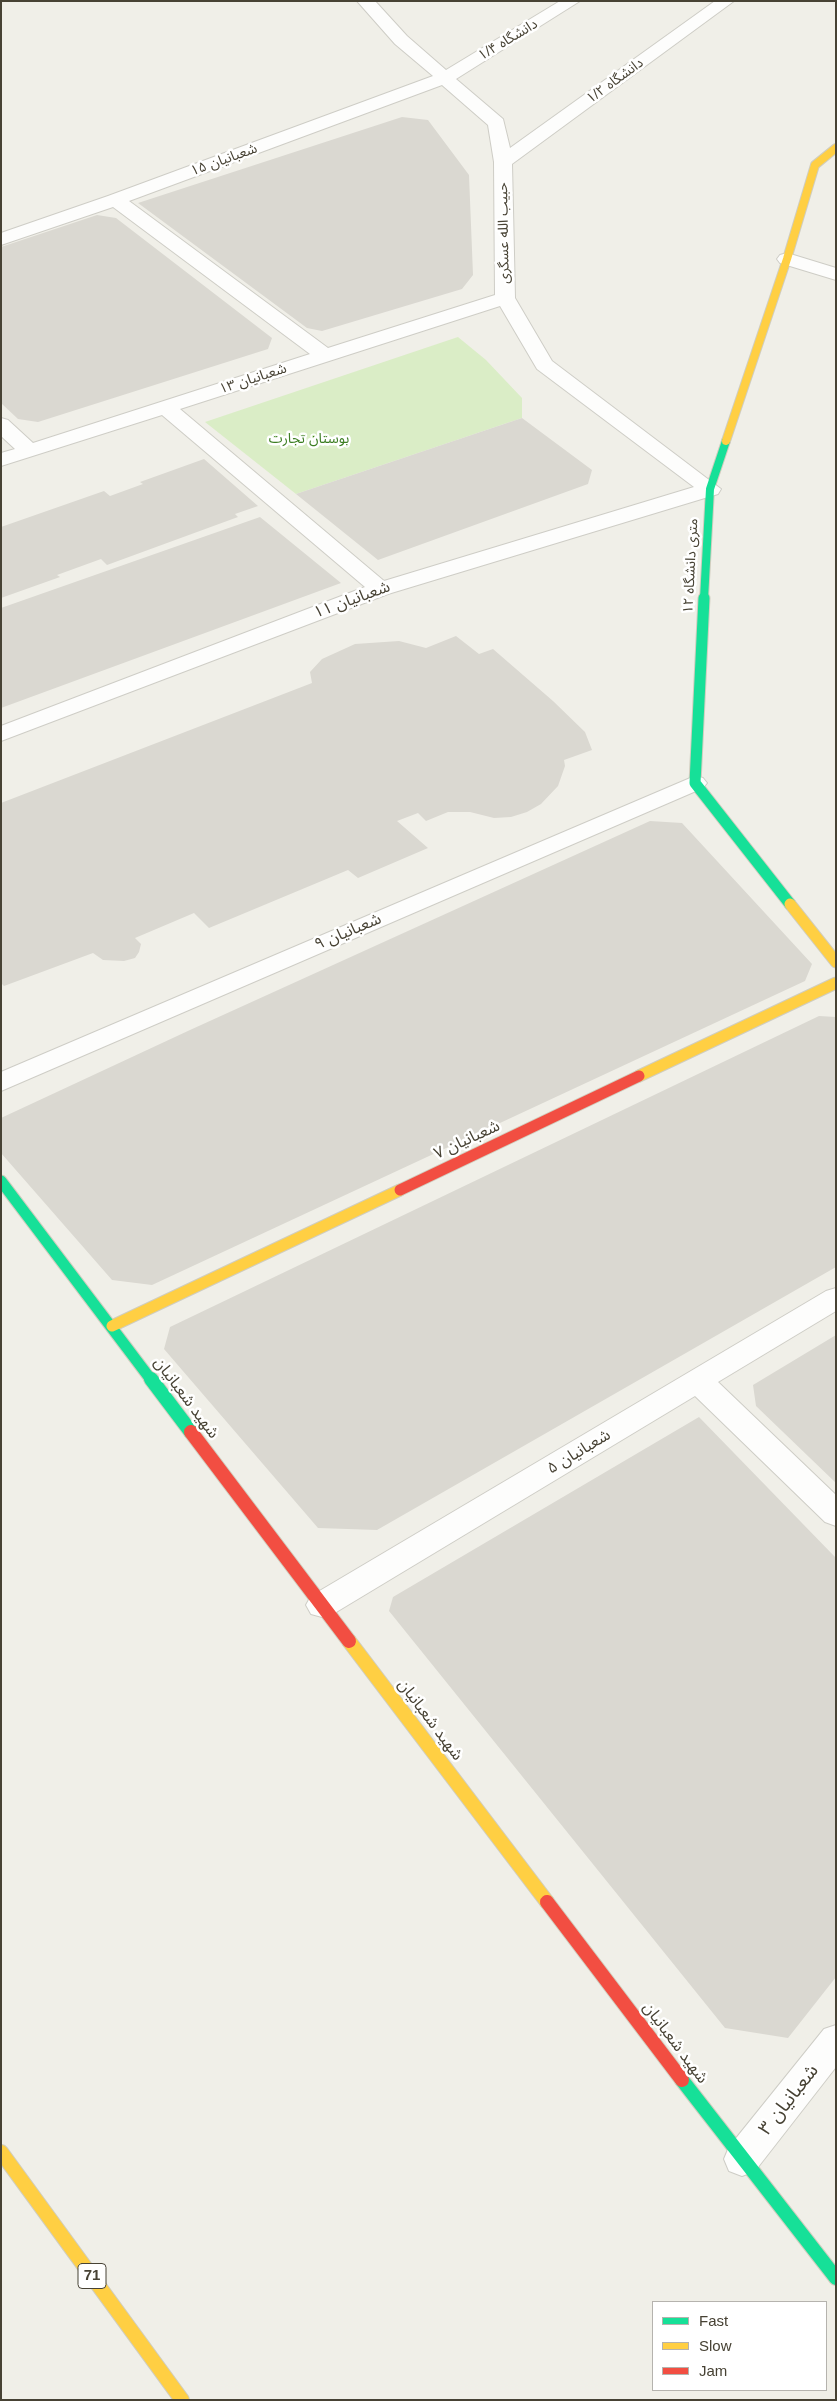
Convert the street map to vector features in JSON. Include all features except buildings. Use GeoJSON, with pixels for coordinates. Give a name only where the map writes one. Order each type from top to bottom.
{"type":"FeatureCollection","features":[{"type":"Feature","properties":{"kind":"main road","name":"۱۲ متری دانشگاه"},"geometry":{"type":"LineString","coordinates":[[695,783],[710,489],[788,259],[815,165],[836,148]]}},
{"type":"Feature","properties":{"kind":"main road"},"geometry":{"type":"LineString","coordinates":[[695,783],[836,962]]}},
{"type":"Feature","properties":{"kind":"main road","name":"شعبانیان ۷"},"geometry":{"type":"LineString","coordinates":[[112,1326],[836,983]]}},
{"type":"Feature","properties":{"kind":"main road","name":"شهید شعبانیان"},"geometry":{"type":"LineString","coordinates":[[1,1181],[742,2159],[836,2278]]}},
{"type":"Feature","properties":{"kind":"main road","name":"71"},"geometry":{"type":"LineString","coordinates":[[1,2152],[182,2400]]}},
{"type":"Feature","properties":{"kind":"street","name":"حبیب الله عسگری"},"geometry":{"type":"LineString","coordinates":[[365,1],[401,40],[497,124],[503,162],[505,298],[544,365],[710,489]]}},
{"type":"Feature","properties":{"kind":"street","name":"دانشگاه ۱/۴"},"geometry":{"type":"LineString","coordinates":[[445,78],[572,1]]}},
{"type":"Feature","properties":{"kind":"street","name":"دانشگاه ۱/۲"},"geometry":{"type":"LineString","coordinates":[[503,162],[726,1]]}},
{"type":"Feature","properties":{"kind":"street","name":"شعبانیان ۱۵"},"geometry":{"type":"LineString","coordinates":[[1,239],[115,200],[445,78]]}},
{"type":"Feature","properties":{"kind":"street"},"geometry":{"type":"LineString","coordinates":[[115,200],[325,356]]}},
{"type":"Feature","properties":{"kind":"street"},"geometry":{"type":"LineString","coordinates":[[788,259],[836,274]]}},
{"type":"Feature","properties":{"kind":"street","name":"شعبانیان ۱۳"},"geometry":{"type":"LineString","coordinates":[[1,460],[505,298]]}},
{"type":"Feature","properties":{"kind":"street"},"geometry":{"type":"LineString","coordinates":[[165,407],[380,589]]}},
{"type":"Feature","properties":{"kind":"street"},"geometry":{"type":"LineString","coordinates":[[1,424],[29,451]]}},
{"type":"Feature","properties":{"kind":"street","name":"شعبانیان ۱۱"},"geometry":{"type":"LineString","coordinates":[[1,734],[380,589],[710,489]]}},
{"type":"Feature","properties":{"kind":"street","name":"شعبانیان ۹"},"geometry":{"type":"LineString","coordinates":[[1,1082],[695,783]]}},
{"type":"Feature","properties":{"kind":"street","name":"شعبانیان ۵"},"geometry":{"type":"LineString","coordinates":[[322,1605],[836,1298]]}},
{"type":"Feature","properties":{"kind":"street"},"geometry":{"type":"LineString","coordinates":[[698,1381],[836,1514]]}},
{"type":"Feature","properties":{"kind":"street","name":"شعبانیان ۳"},"geometry":{"type":"LineString","coordinates":[[742,2159],[836,2040]]}},
{"type":"Feature","properties":{"kind":"green space","name":"بوستان تجارت"},"geometry":{"type":"Polygon","coordinates":[[[458,337],[486,360],[522,398],[522,418],[296,494],[205,422],[458,337]]]}},
{"type":"Feature","properties":{"kind":"traffic: fast"},"geometry":{"type":"LineString","coordinates":[[726,441],[710,489],[695,783],[790,904]]}},
{"type":"Feature","properties":{"kind":"traffic: fast"},"geometry":{"type":"LineString","coordinates":[[1,1181],[191,1432]]}},
{"type":"Feature","properties":{"kind":"traffic: fast"},"geometry":{"type":"LineString","coordinates":[[682,2080],[836,2278]]}},
{"type":"Feature","properties":{"kind":"traffic: slow"},"geometry":{"type":"LineString","coordinates":[[726,441],[787,259],[815,165],[836,148]]}},
{"type":"Feature","properties":{"kind":"traffic: slow"},"geometry":{"type":"LineString","coordinates":[[790,904],[836,962]]}},
{"type":"Feature","properties":{"kind":"traffic: slow"},"geometry":{"type":"LineString","coordinates":[[639,1076],[836,983]]}},
{"type":"Feature","properties":{"kind":"traffic: slow"},"geometry":{"type":"LineString","coordinates":[[112,1326],[400,1190]]}},
{"type":"Feature","properties":{"kind":"traffic: slow"},"geometry":{"type":"LineString","coordinates":[[349,1641],[547,1902]]}},
{"type":"Feature","properties":{"kind":"traffic: slow"},"geometry":{"type":"LineString","coordinates":[[1,2152],[182,2400]]}},
{"type":"Feature","properties":{"kind":"traffic: jam"},"geometry":{"type":"LineString","coordinates":[[400,1190],[639,1076]]}},
{"type":"Feature","properties":{"kind":"traffic: jam"},"geometry":{"type":"LineString","coordinates":[[191,1432],[349,1641]]}},
{"type":"Feature","properties":{"kind":"traffic: jam"},"geometry":{"type":"LineString","coordinates":[[547,1902],[682,2080]]}}]}
